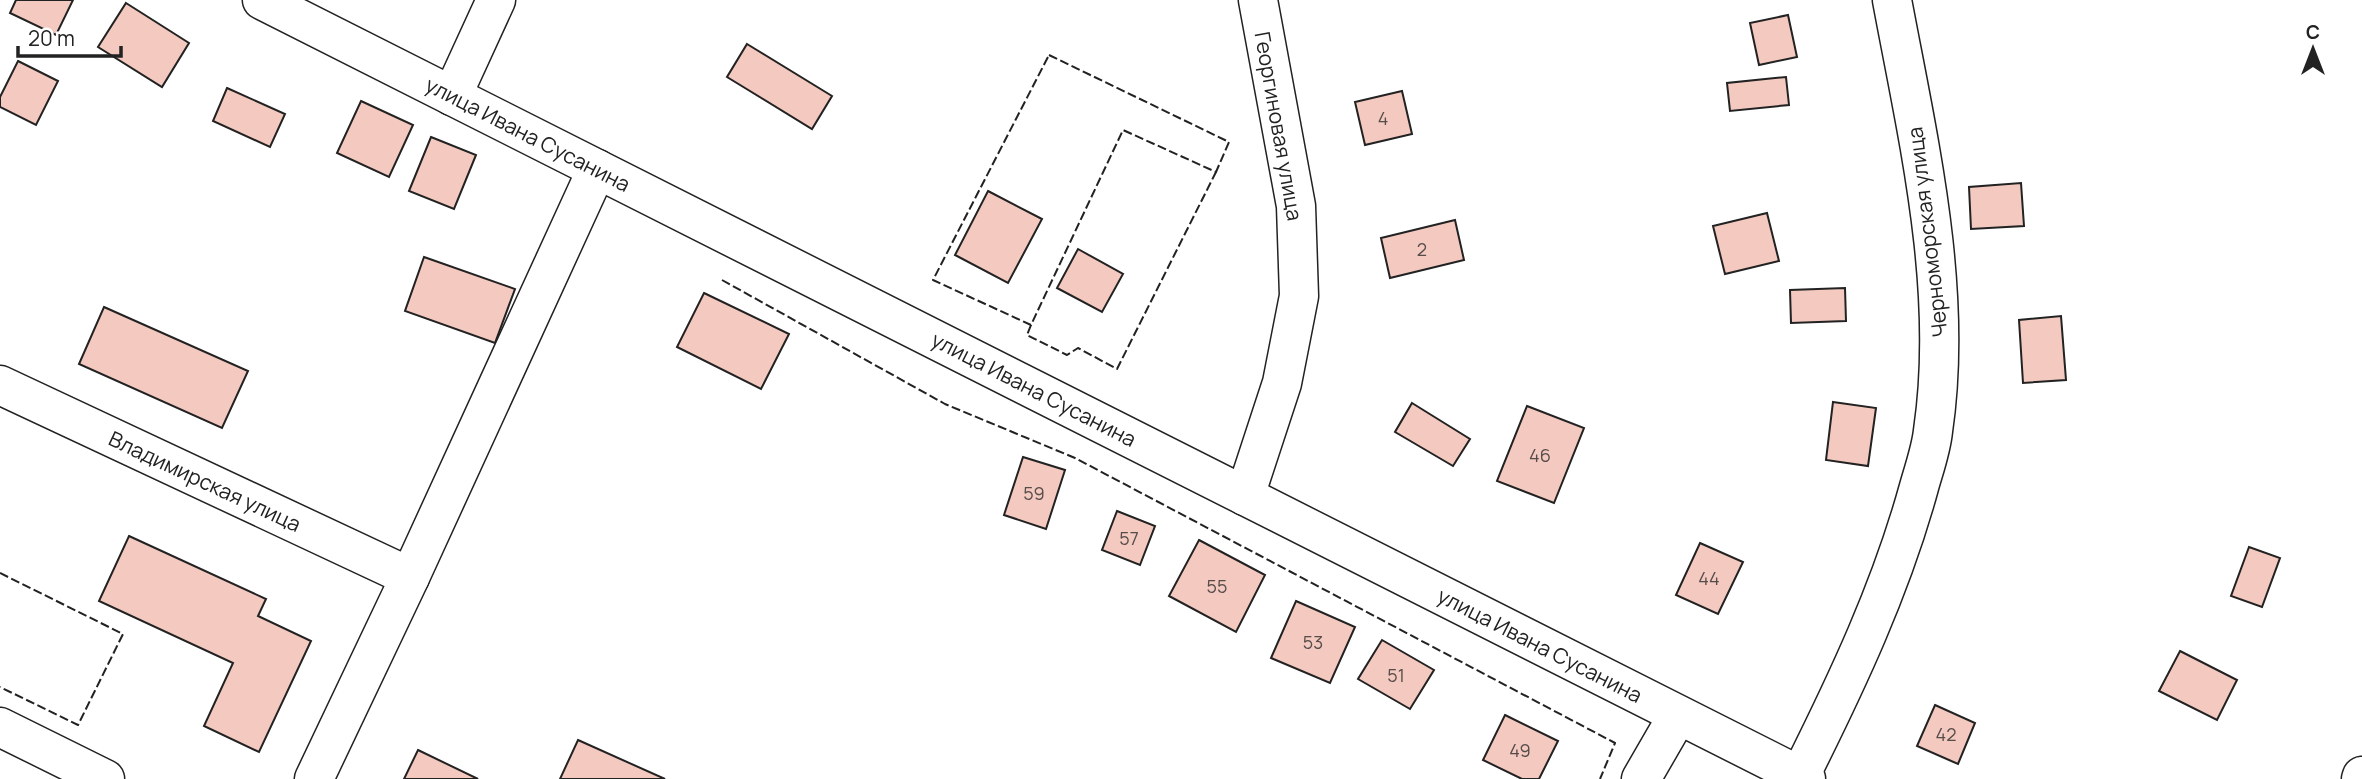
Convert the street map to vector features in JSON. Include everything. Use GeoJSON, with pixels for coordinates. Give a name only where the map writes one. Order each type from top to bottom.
{"type":"FeatureCollection","features":[{"type":"Feature","properties":{"kind":"street","name":"улица Ивана Сусанина"},"geometry":{"type":"LineString","coordinates":[[262,0],[1803,777]]}},
{"type":"Feature","properties":{"kind":"street"},"geometry":{"type":"LineString","coordinates":[[452,96],[496,0]]}},
{"type":"Feature","properties":{"kind":"street","name":"Георгиновая улица"},"geometry":{"type":"LineString","coordinates":[[1245,496],[1282,383],[1299,296],[1296,206],[1258,0]]}},
{"type":"Feature","properties":{"kind":"street","name":"Черноморская улица"},"geometry":{"type":"LineString","coordinates":[[1803,777],[1852,671],[1906,535],[1933,432],[1941,343],[1933,247],[1921,152],[1892,0]]}},
{"type":"Feature","properties":{"kind":"street"},"geometry":{"type":"LineString","coordinates":[[319,769],[597,169]]}},
{"type":"Feature","properties":{"kind":"street","name":"Владимирская улица"},"geometry":{"type":"LineString","coordinates":[[0,385],[410,577]]}},
{"type":"Feature","properties":{"kind":"street"},"geometry":{"type":"LineString","coordinates":[[1641,779],[1678,715]]}},
{"type":"Feature","properties":{"kind":"street"},"geometry":{"type":"LineString","coordinates":[[0,727],[105,779]]}},
{"type":"Feature","properties":{"kind":"building"},"geometry":{"type":"Polygon","coordinates":[[[16,0],[73,0],[56,35],[10,13],[16,0]]]}},
{"type":"Feature","properties":{"kind":"building"},"geometry":{"type":"Polygon","coordinates":[[[126,3],[189,43],[162,87],[98,47],[126,3]]]}},
{"type":"Feature","properties":{"kind":"building"},"geometry":{"type":"Polygon","coordinates":[[[1788,15],[1797,57],[1759,65],[1750,23],[1788,15]]]}},
{"type":"Feature","properties":{"kind":"building"},"geometry":{"type":"Polygon","coordinates":[[[747,44],[832,96],[812,129],[727,77],[747,44]]]}},
{"type":"Feature","properties":{"kind":"building"},"geometry":{"type":"Polygon","coordinates":[[[18,61],[58,81],[36,125],[0,107],[0,97],[18,61]]]}},
{"type":"Feature","properties":{"kind":"building"},"geometry":{"type":"Polygon","coordinates":[[[1786,77],[1789,105],[1730,111],[1727,83],[1786,77]]]}},
{"type":"Feature","properties":{"kind":"building"},"geometry":{"type":"Polygon","coordinates":[[[227,88],[285,114],[270,147],[213,121],[227,88]]]}},
{"type":"Feature","properties":{"kind":"building"},"geometry":{"type":"Polygon","coordinates":[[[1402,91],[1412,134],[1365,145],[1355,102],[1402,91]]]}},
{"type":"Feature","properties":{"kind":"building"},"geometry":{"type":"Polygon","coordinates":[[[361,101],[413,125],[389,177],[337,153],[361,101]]]}},
{"type":"Feature","properties":{"kind":"building"},"geometry":{"type":"Polygon","coordinates":[[[431,137],[476,155],[454,209],[409,191],[431,137]]]}},
{"type":"Feature","properties":{"kind":"building"},"geometry":{"type":"Polygon","coordinates":[[[2021,183],[2024,226],[1971,229],[1969,187],[2021,183]]]}},
{"type":"Feature","properties":{"kind":"building"},"geometry":{"type":"Polygon","coordinates":[[[988,191],[1042,219],[1008,283],[955,255],[988,191]]]}},
{"type":"Feature","properties":{"kind":"building"},"geometry":{"type":"Polygon","coordinates":[[[1767,213],[1779,261],[1725,274],[1713,226],[1767,213]]]}},
{"type":"Feature","properties":{"kind":"building"},"geometry":{"type":"Polygon","coordinates":[[[1455,220],[1464,260],[1390,278],[1381,238],[1455,220]]]}},
{"type":"Feature","properties":{"kind":"building"},"geometry":{"type":"Polygon","coordinates":[[[1078,249],[1123,274],[1102,312],[1057,288],[1078,249]]]}},
{"type":"Feature","properties":{"kind":"building"},"geometry":{"type":"Polygon","coordinates":[[[424,257],[515,289],[495,343],[405,311],[424,257]]]}},
{"type":"Feature","properties":{"kind":"building"},"geometry":{"type":"Polygon","coordinates":[[[1845,288],[1846,321],[1791,323],[1790,290],[1845,288]]]}},
{"type":"Feature","properties":{"kind":"building"},"geometry":{"type":"Polygon","coordinates":[[[704,293],[789,334],[761,389],[677,347],[704,293]]]}},
{"type":"Feature","properties":{"kind":"building"},"geometry":{"type":"Polygon","coordinates":[[[104,307],[248,371],[222,428],[79,364],[104,307]]]}},
{"type":"Feature","properties":{"kind":"building"},"geometry":{"type":"Polygon","coordinates":[[[2061,316],[2066,380],[2023,383],[2019,320],[2061,316]]]}},
{"type":"Feature","properties":{"kind":"building"},"geometry":{"type":"Polygon","coordinates":[[[1833,402],[1876,408],[1868,466],[1826,460],[1833,402]]]}},
{"type":"Feature","properties":{"kind":"building"},"geometry":{"type":"Polygon","coordinates":[[[1412,403],[1470,439],[1453,466],[1395,432],[1412,403]]]}},
{"type":"Feature","properties":{"kind":"building"},"geometry":{"type":"Polygon","coordinates":[[[1527,406],[1584,428],[1554,503],[1497,481],[1527,406]]]}},
{"type":"Feature","properties":{"kind":"building"},"geometry":{"type":"Polygon","coordinates":[[[1023,457],[1065,470],[1046,529],[1004,515],[1023,457]]]}},
{"type":"Feature","properties":{"kind":"building"},"geometry":{"type":"Polygon","coordinates":[[[1117,511],[1155,526],[1140,565],[1102,550],[1117,511]]]}},
{"type":"Feature","properties":{"kind":"building"},"geometry":{"type":"Polygon","coordinates":[[[129,536],[266,599],[258,616],[311,641],[259,752],[204,726],[233,663],[99,601],[129,536]]]}},
{"type":"Feature","properties":{"kind":"building"},"geometry":{"type":"Polygon","coordinates":[[[1199,540],[1265,575],[1236,632],[1169,596],[1199,540]]]}},
{"type":"Feature","properties":{"kind":"building"},"geometry":{"type":"Polygon","coordinates":[[[1700,543],[1743,562],[1718,614],[1676,595],[1700,543]]]}},
{"type":"Feature","properties":{"kind":"building"},"geometry":{"type":"Polygon","coordinates":[[[2249,547],[2280,558],[2262,607],[2231,596],[2249,547]]]}},
{"type":"Feature","properties":{"kind":"building"},"geometry":{"type":"Polygon","coordinates":[[[1296,601],[1355,627],[1330,683],[1271,658],[1296,601]]]}},
{"type":"Feature","properties":{"kind":"building"},"geometry":{"type":"Polygon","coordinates":[[[1382,640],[1434,670],[1410,709],[1358,679],[1382,640]]]}},
{"type":"Feature","properties":{"kind":"building"},"geometry":{"type":"Polygon","coordinates":[[[2180,651],[2237,680],[2217,720],[2159,691],[2180,651]]]}},
{"type":"Feature","properties":{"kind":"building"},"geometry":{"type":"Polygon","coordinates":[[[1935,705],[1975,723],[1958,764],[1917,746],[1935,705]]]}},
{"type":"Feature","properties":{"kind":"building"},"geometry":{"type":"Polygon","coordinates":[[[1505,715],[1558,741],[1539,779],[1522,779],[1483,760],[1505,715]]]}},
{"type":"Feature","properties":{"kind":"building"},"geometry":{"type":"Polygon","coordinates":[[[578,740],[665,779],[560,779],[578,740]]]}},
{"type":"Feature","properties":{"kind":"building"},"geometry":{"type":"Polygon","coordinates":[[[418,750],[478,779],[404,779],[418,750]]]}},
{"type":"Feature","properties":{"kind":"fence"},"geometry":{"type":"LineString","coordinates":[[1049,55],[1229,142],[1216,172],[1123,130],[1031,325],[933,280],[1049,55]]}},
{"type":"Feature","properties":{"kind":"fence"},"geometry":{"type":"LineString","coordinates":[[1031,325],[1027,335],[1067,355],[1078,348],[1117,369],[1216,172]]}},
{"type":"Feature","properties":{"kind":"fence"},"geometry":{"type":"LineString","coordinates":[[722,280],[945,404],[1075,458],[1615,743],[1600,779]]}},
{"type":"Feature","properties":{"kind":"fence"},"geometry":{"type":"LineString","coordinates":[[0,573],[123,634],[78,725],[0,687]]}}]}
